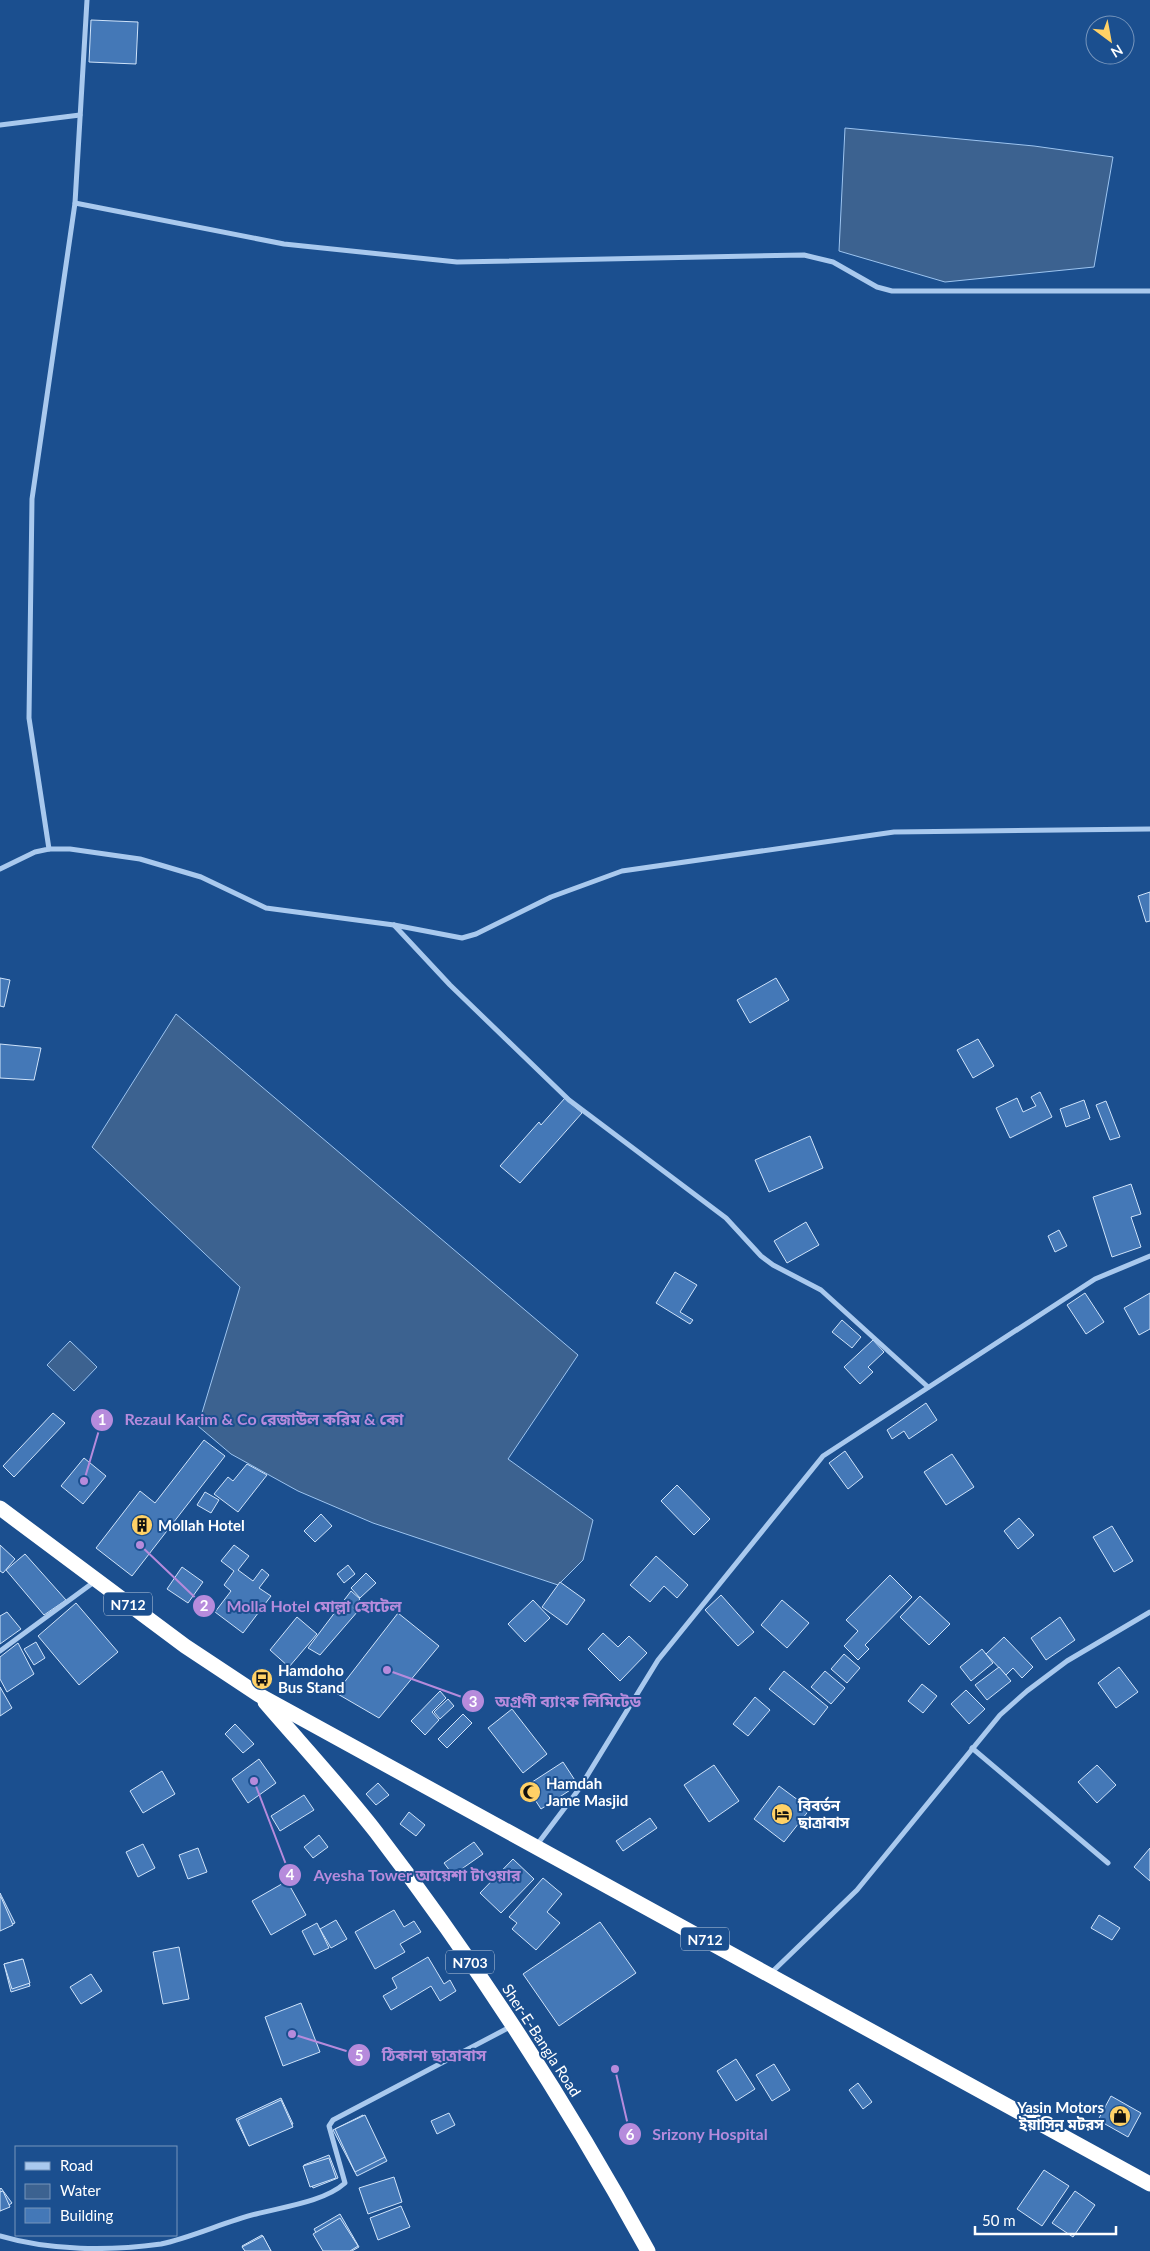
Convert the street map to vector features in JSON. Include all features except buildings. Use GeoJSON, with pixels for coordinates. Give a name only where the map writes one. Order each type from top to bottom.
{"type":"FeatureCollection","features":[{"type":"Feature","properties":{"kind":"highway","name":"N712"},"geometry":{"type":"LineString","coordinates":[[0,1508],[185,1646],[259,1696],[1150,2184]]}},
{"type":"Feature","properties":{"kind":"highway","name":"Sher-E-Bangla Road"},"geometry":{"type":"LineString","coordinates":[[259,1696],[375,1831],[481,1977],[598,2159],[648,2251]]}},
{"type":"Feature","properties":{"kind":"street"},"geometry":{"type":"LineString","coordinates":[[49,849],[29,718],[32,498],[75,203],[87,0]]}},
{"type":"Feature","properties":{"kind":"street"},"geometry":{"type":"LineString","coordinates":[[0,125],[80,115]]}},
{"type":"Feature","properties":{"kind":"street"},"geometry":{"type":"LineString","coordinates":[[75,203],[284,244],[457,262],[804,255],[833,262],[877,287],[892,291],[1150,291]]}},
{"type":"Feature","properties":{"kind":"street"},"geometry":{"type":"LineString","coordinates":[[0,869],[35,852],[49,849],[70,849],[140,859],[201,877],[266,908],[394,925],[462,938],[476,934],[551,897],[622,871],[894,832],[1150,829]]}},
{"type":"Feature","properties":{"kind":"street"},"geometry":{"type":"LineString","coordinates":[[394,925],[450,985],[569,1100],[726,1218],[761,1256],[821,1290],[928,1387]]}},
{"type":"Feature","properties":{"kind":"street"},"geometry":{"type":"LineString","coordinates":[[536,1847],[580,1789],[658,1660],[817,1462],[928,1387],[1095,1279],[1150,1256]]}},
{"type":"Feature","properties":{"kind":"street"},"geometry":{"type":"LineString","coordinates":[[0,1651],[96,1581]]}},
{"type":"Feature","properties":{"kind":"street"},"geometry":{"type":"LineString","coordinates":[[769,1975],[857,1890],[1000,1715],[1027,1691],[1067,1661],[1150,1612]]}},
{"type":"Feature","properties":{"kind":"street"},"geometry":{"type":"LineString","coordinates":[[972,1748],[1108,1863]]}},
{"type":"Feature","properties":{"kind":"street"},"geometry":{"type":"LineString","coordinates":[[0,2236],[76,2250],[122,2249],[163,2243],[255,2214],[304,2202],[334,2190],[345,2183],[329,2126],[333,2120],[512,2026]]}},
{"type":"Feature","properties":{"kind":"water"},"geometry":{"type":"Polygon","coordinates":[[[845,128],[1034,146],[1113,157],[1094,267],[945,282],[839,251],[845,128]]]}},
{"type":"Feature","properties":{"kind":"water"},"geometry":{"type":"Polygon","coordinates":[[[176,1014],[578,1355],[508,1459],[593,1520],[583,1560],[558,1585],[373,1523],[298,1491],[231,1454],[198,1426],[240,1287],[92,1147],[176,1014]]]}},
{"type":"Feature","properties":{"kind":"water"},"geometry":{"type":"Polygon","coordinates":[[[70,1341],[97,1367],[74,1391],[47,1365],[70,1341]]]}},
{"type":"Feature","properties":{"kind":"place","name":"Rezaul Karim & Co রেজাউল করিম & কো"},"geometry":{"type":"Point","coordinates":[84,1481]}},
{"type":"Feature","properties":{"kind":"place","name":"Mollah Hotel"},"geometry":{"type":"Point","coordinates":[142,1525]}},
{"type":"Feature","properties":{"kind":"place","name":"Molla Hotel মোল্লা হোটেল"},"geometry":{"type":"Point","coordinates":[140,1545]}},
{"type":"Feature","properties":{"kind":"place","name":"অগ্রণী ব্যাংক লিমিটেড"},"geometry":{"type":"Point","coordinates":[387,1670]}},
{"type":"Feature","properties":{"kind":"place","name":"Hamdoho Bus Stand"},"geometry":{"type":"Point","coordinates":[262,1679]}},
{"type":"Feature","properties":{"kind":"place","name":"Ayesha Tower আয়েশা টাওয়ার"},"geometry":{"type":"Point","coordinates":[254,1781]}},
{"type":"Feature","properties":{"kind":"place","name":"Hamdah Jame Masjid"},"geometry":{"type":"Point","coordinates":[530,1792]}},
{"type":"Feature","properties":{"kind":"place","name":"বিবর্তন ছাত্রাবাস"},"geometry":{"type":"Point","coordinates":[782,1814]}},
{"type":"Feature","properties":{"kind":"place","name":"ঠিকানা ছাত্রাবাস"},"geometry":{"type":"Point","coordinates":[292,2034]}},
{"type":"Feature","properties":{"kind":"place","name":"Srizony Hospital"},"geometry":{"type":"Point","coordinates":[615,2069]}},
{"type":"Feature","properties":{"kind":"place","name":"Yasin Motors ইয়াসিন মটরস"},"geometry":{"type":"Point","coordinates":[1120,2116]}}]}
